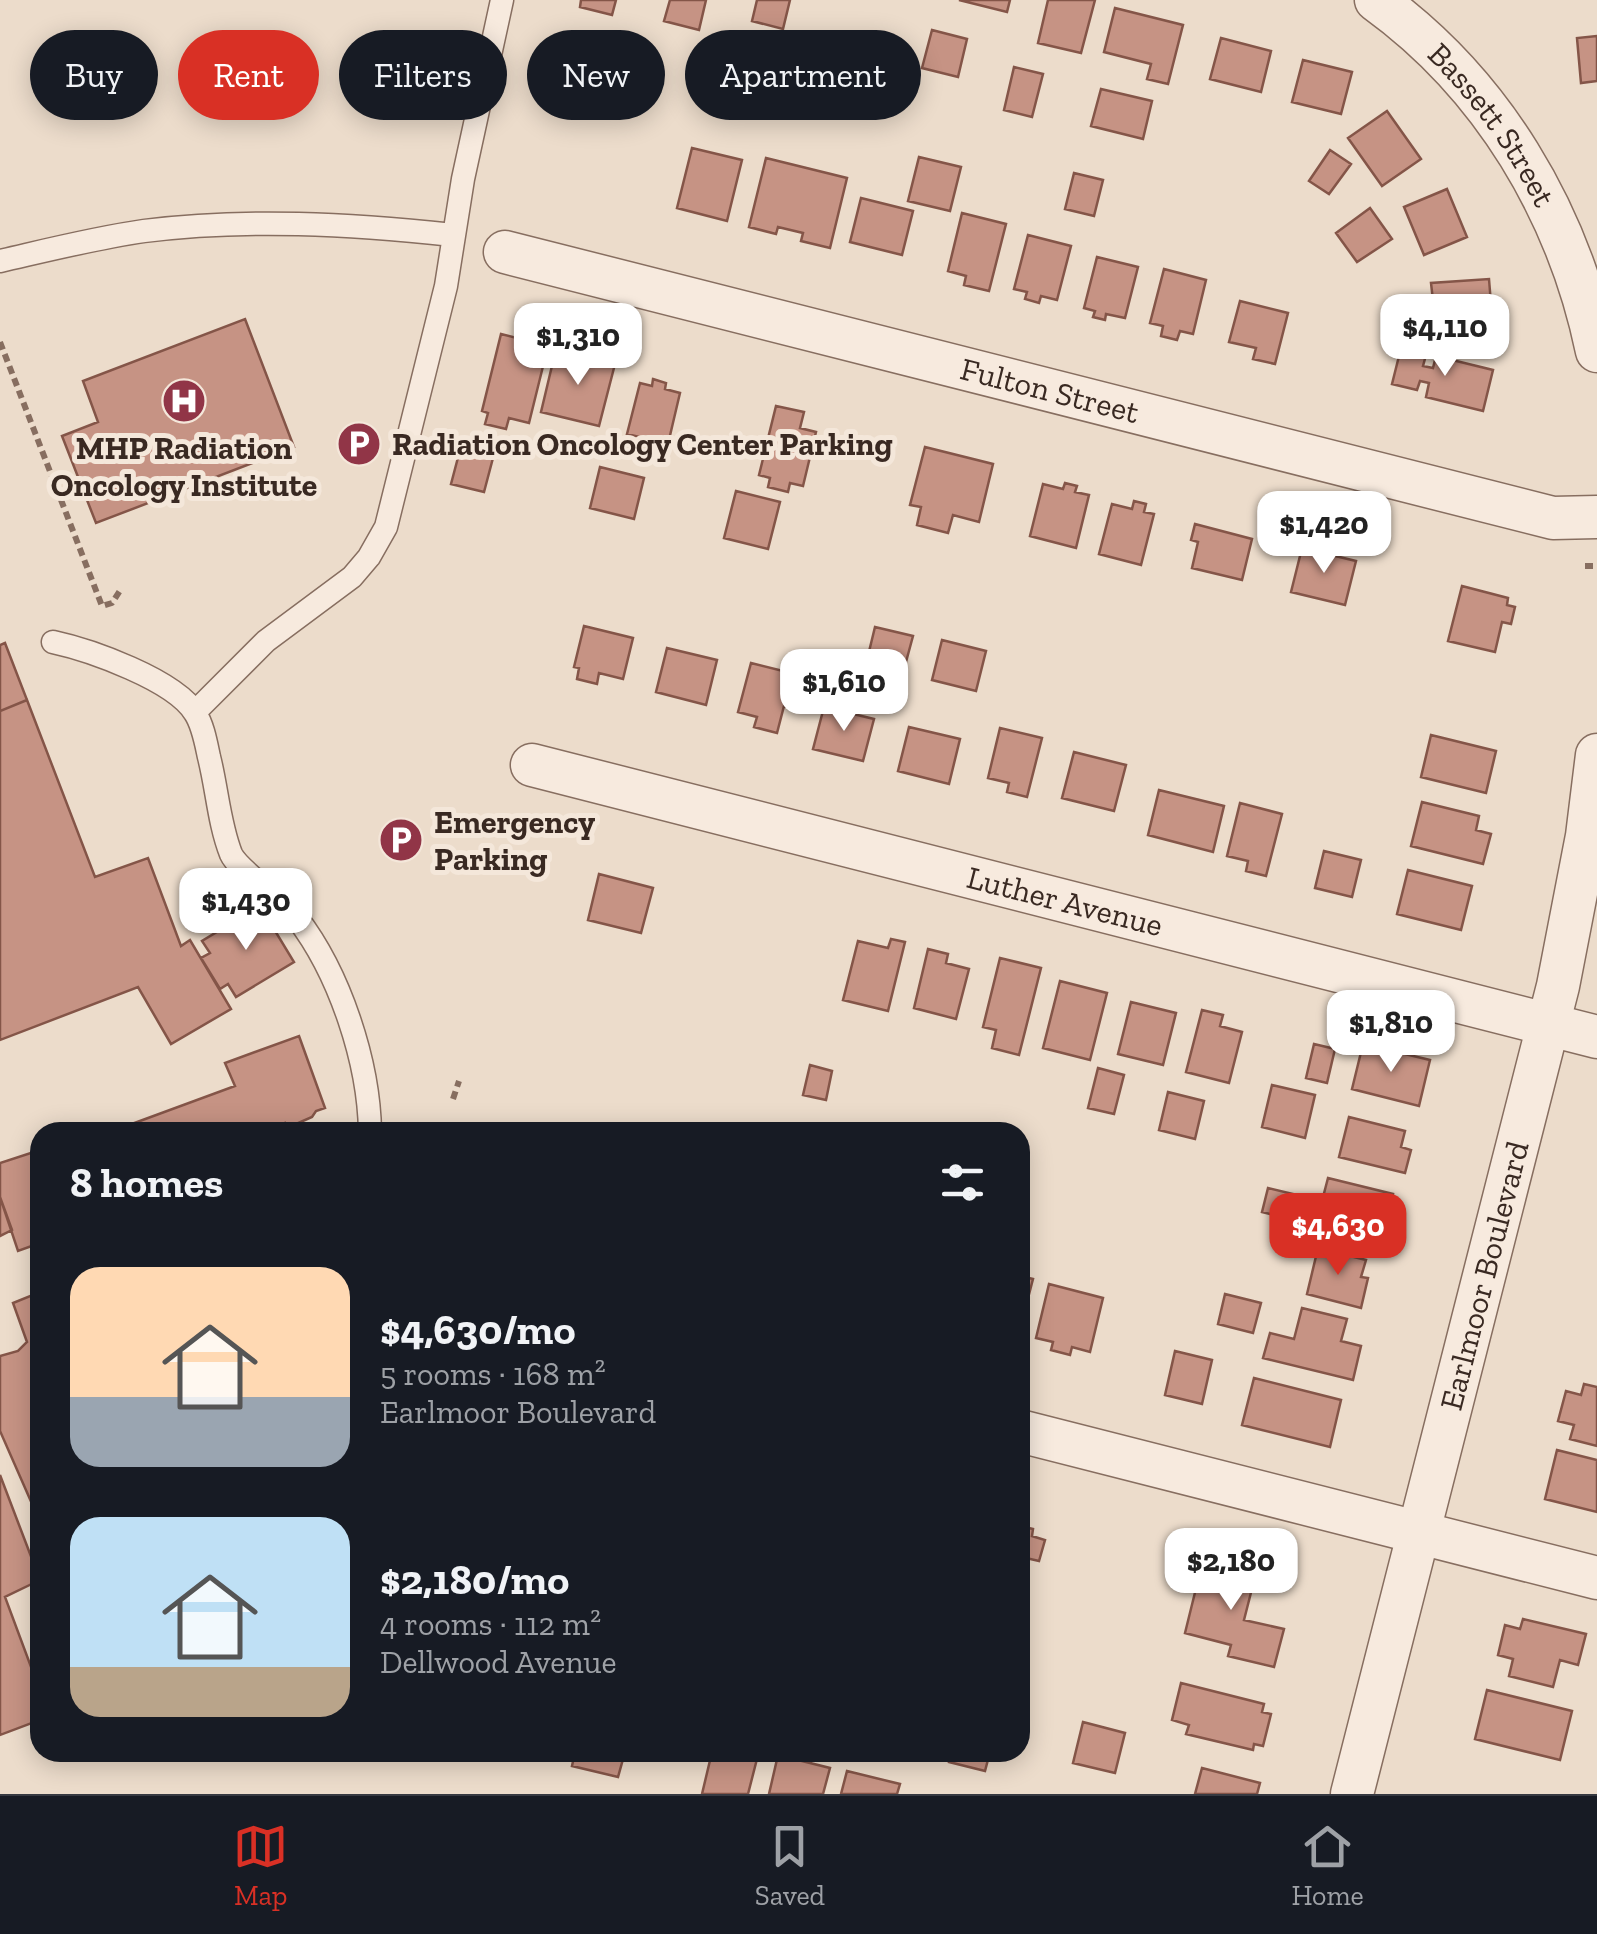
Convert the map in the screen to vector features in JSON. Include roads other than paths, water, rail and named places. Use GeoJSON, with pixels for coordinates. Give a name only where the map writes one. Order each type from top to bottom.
{"type":"FeatureCollection","features":[{"type":"Feature","properties":{"kind":"street","name":"Bassett Street"},"geometry":{"type":"LineString","coordinates":[[1376,0],[1452,65],[1499,123],[1586,267]]}},
{"type":"Feature","properties":{"kind":"street","name":"Fulton Street"},"geometry":{"type":"LineString","coordinates":[[505,252],[1553,518],[1597,517]]}},
{"type":"Feature","properties":{"kind":"street"},"geometry":{"type":"LineString","coordinates":[[1586,267],[1597,351]]}},
{"type":"Feature","properties":{"kind":"street","name":"Earlmoor Boulevard"},"geometry":{"type":"LineString","coordinates":[[1352,1794],[1548,1024],[1588,836],[1597,755]]}},
{"type":"Feature","properties":{"kind":"street","name":"Luther Avenue"},"geometry":{"type":"LineString","coordinates":[[532,765],[1597,1037]]}},
{"type":"Feature","properties":{"kind":"street"},"geometry":{"type":"LineString","coordinates":[[1030,1434],[1597,1578]]}},
{"type":"Feature","properties":{"kind":"lane"},"geometry":{"type":"LineString","coordinates":[[195,712],[266,640],[352,577],[386,527],[446,286],[502,0]]}},
{"type":"Feature","properties":{"kind":"lane"},"geometry":{"type":"LineString","coordinates":[[0,261],[86,241],[210,225],[296,222],[453,236]]}},
{"type":"Feature","properties":{"kind":"lane"},"geometry":{"type":"LineString","coordinates":[[53,642],[82,648],[154,682],[173,692],[195,712],[209,754],[232,858],[297,918],[334,983],[361,1056],[370,1122]]}},
{"type":"Feature","properties":{"kind":"place","name":"MHP Radiation Oncology Institute"},"geometry":{"type":"Point","coordinates":[184,401]}},
{"type":"Feature","properties":{"kind":"place","name":"Radiation Oncology Center Parking"},"geometry":{"type":"Point","coordinates":[359,444]}},
{"type":"Feature","properties":{"kind":"place","name":"Emergency Parking"},"geometry":{"type":"Point","coordinates":[401,840]}}]}
